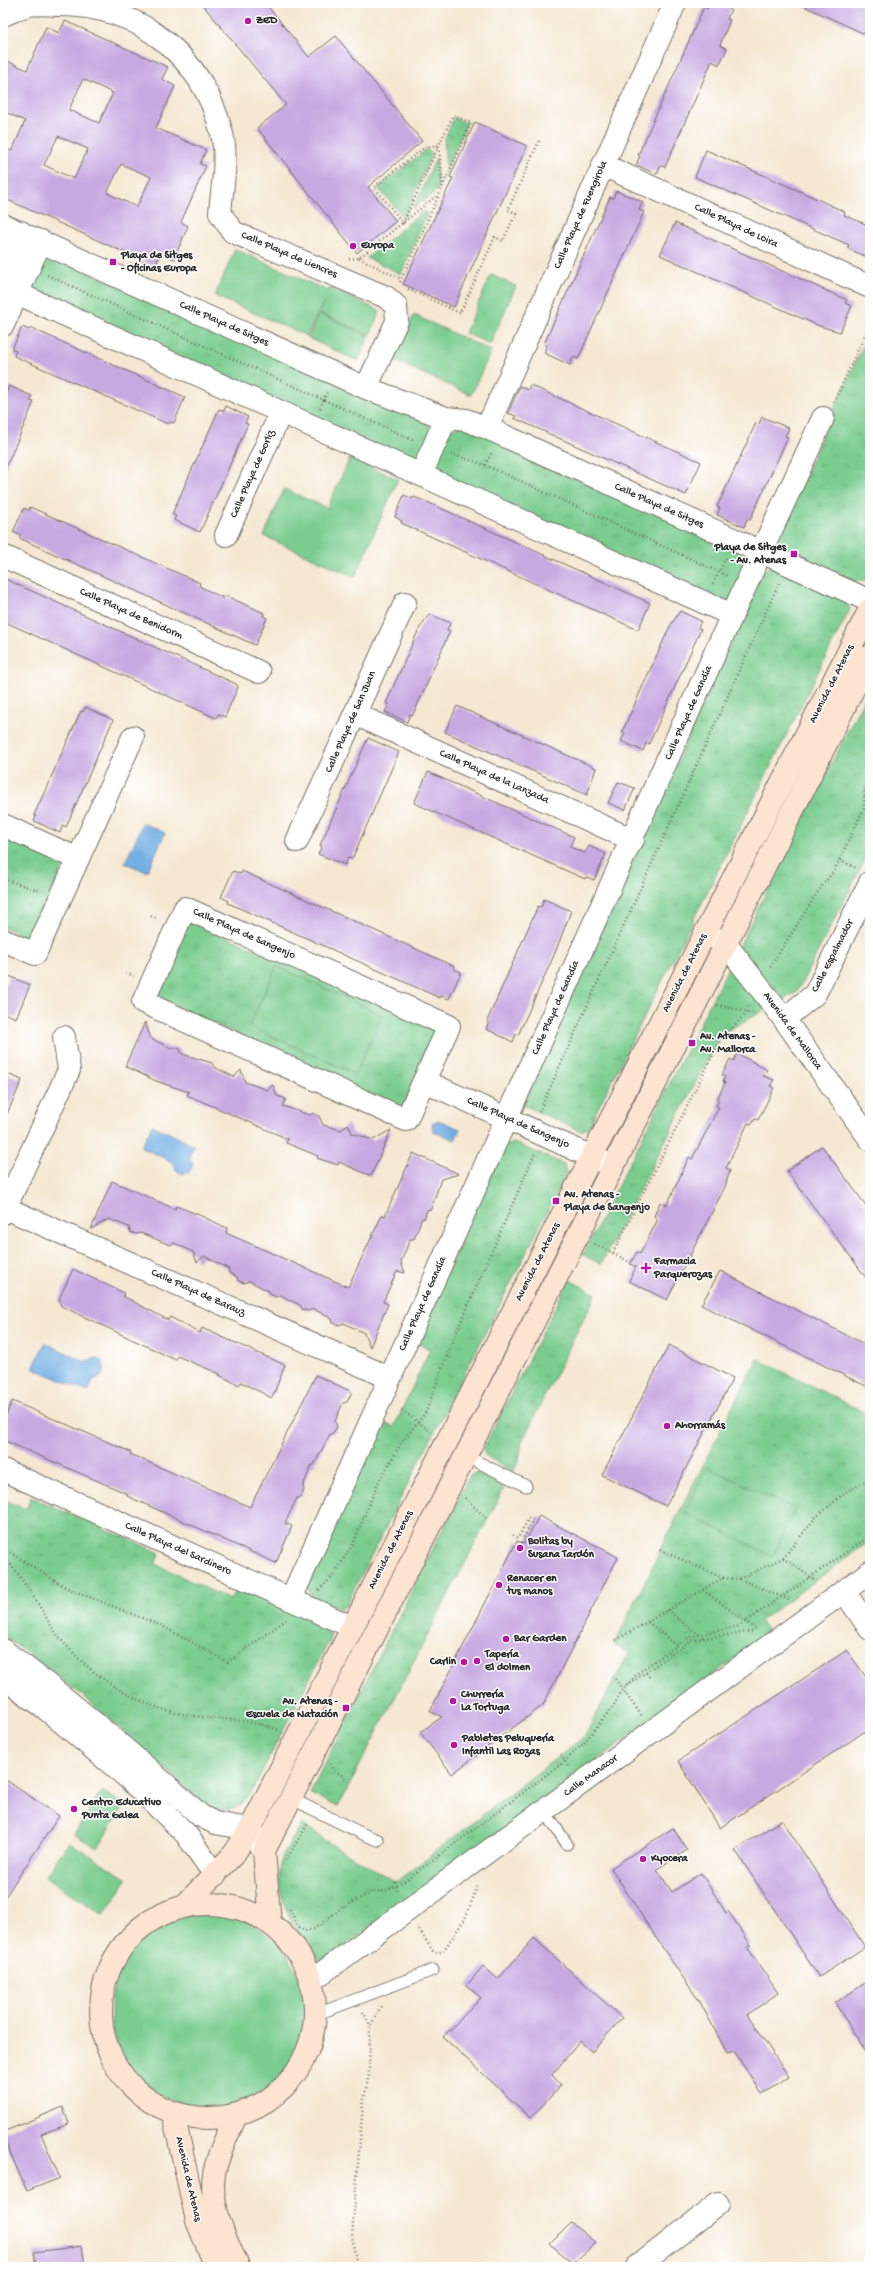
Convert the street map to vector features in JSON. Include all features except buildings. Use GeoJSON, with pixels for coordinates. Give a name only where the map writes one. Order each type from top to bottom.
{"type":"FeatureCollection","features":[{"type":"Feature","properties":{"kind":"main road","name":"Avenida de Atenas"},"geometry":{"type":"LineString","coordinates":[[184,1906],[234,1854],[250,1829],[352,1627],[439,1439],[591,1156],[870,608]]}},
{"type":"Feature","properties":{"kind":"main road","name":"Avenida de Atenas"},"geometry":{"type":"LineString","coordinates":[[264,1851],[870,656]]}},
{"type":"Feature","properties":{"kind":"main road"},"geometry":{"type":"LineString","coordinates":[[264,1851],[270,1923]]}},
{"type":"Feature","properties":{"kind":"main road"},"geometry":{"type":"LineString","coordinates":[[220,1904],[238,1908],[270,1923],[281,1932],[299,1954],[311,1981],[315,2015],[312,2037],[307,2051],[292,2077],[276,2093],[258,2106],[237,2114],[216,2118],[201,2118],[173,2113],[150,2102],[136,2090],[116,2066],[105,2043],[101,2018],[102,1993],[109,1969],[126,1942],[139,1928],[160,1914],[184,1906],[220,1904]]}},
{"type":"Feature","properties":{"kind":"main road","name":"Avenida de Atenas"},"geometry":{"type":"LineString","coordinates":[[173,2113],[197,2221],[216,2267]]}},
{"type":"Feature","properties":{"kind":"main road","name":"Avenida de Atenas"},"geometry":{"type":"LineString","coordinates":[[237,2114],[220,2152],[213,2176],[216,2207],[227,2244],[239,2267]]}},
{"type":"Feature","properties":{"kind":"street","name":"Calle Playa de Fuengirola"},"geometry":{"type":"LineString","coordinates":[[487,428],[675,3]]}},
{"type":"Feature","properties":{"kind":"street","name":"Calle Playa de Liencres"},"geometry":{"type":"LineString","coordinates":[[3,15],[29,5],[79,5],[124,16],[159,34],[186,60],[209,94],[222,135],[224,171],[220,213],[233,232],[386,297],[396,306],[397,321],[366,388]]}},
{"type":"Feature","properties":{"kind":"street","name":"Calle Playa de Loira"},"geometry":{"type":"LineString","coordinates":[[603,165],[870,287]]}},
{"type":"Feature","properties":{"kind":"street","name":"Calle Playa de Sitges"},"geometry":{"type":"LineString","coordinates":[[12,229],[366,388],[446,418],[466,420],[487,428],[870,601]]}},
{"type":"Feature","properties":{"kind":"street"},"geometry":{"type":"LineString","coordinates":[[3,273],[12,229]]}},
{"type":"Feature","properties":{"kind":"street"},"geometry":{"type":"LineString","coordinates":[[3,325],[10,290],[41,241]]}},
{"type":"Feature","properties":{"kind":"street"},"geometry":{"type":"LineString","coordinates":[[10,290],[732,615]]}},
{"type":"Feature","properties":{"kind":"street","name":"Calle Playa de Gorliz"},"geometry":{"type":"LineString","coordinates":[[226,535],[281,412]]}},
{"type":"Feature","properties":{"kind":"street"},"geometry":{"type":"LineString","coordinates":[[421,475],[446,418]]}},
{"type":"Feature","properties":{"kind":"street","name":"Calle Playa de Gandía"},"geometry":{"type":"LineString","coordinates":[[290,1608],[390,1378],[506,1118],[633,840],[732,615],[823,418]]}},
{"type":"Feature","properties":{"kind":"street","name":"Calle Playa de Benidorm"},"geometry":{"type":"LineString","coordinates":[[3,556],[259,672]]}},
{"type":"Feature","properties":{"kind":"street","name":"Calle Playa de San Juan"},"geometry":{"type":"LineString","coordinates":[[297,841],[405,603]]}},
{"type":"Feature","properties":{"kind":"street","name":"Calle Playa de la Lanzada"},"geometry":{"type":"LineString","coordinates":[[355,714],[633,840]]}},
{"type":"Feature","properties":{"kind":"street"},"geometry":{"type":"LineString","coordinates":[[3,940],[35,954],[133,737]]}},
{"type":"Feature","properties":{"kind":"street"},"geometry":{"type":"LineString","coordinates":[[3,825],[78,859]]}},
{"type":"Feature","properties":{"kind":"street","name":"Calle Espalmador"},"geometry":{"type":"LineString","coordinates":[[784,1019],[815,994],[866,877]]}},
{"type":"Feature","properties":{"kind":"street","name":"Calle Playa de Sangenjo"},"geometry":{"type":"LineString","coordinates":[[185,908],[449,1026],[424,1081],[406,1120],[143,1002],[185,908]]}},
{"type":"Feature","properties":{"kind":"street","name":"Avenida de Mallorca"},"geometry":{"type":"LineString","coordinates":[[705,933],[725,943],[784,1019],[870,1138]]}},
{"type":"Feature","properties":{"kind":"street"},"geometry":{"type":"LineString","coordinates":[[4,1209],[68,1070],[64,1037]]}},
{"type":"Feature","properties":{"kind":"street","name":"Calle Playa de Sangenjo"},"geometry":{"type":"LineString","coordinates":[[424,1081],[612,1166]]}},
{"type":"Feature","properties":{"kind":"street","name":"Calle Playa de Zarauz"},"geometry":{"type":"LineString","coordinates":[[4,1209],[390,1378]]}},
{"type":"Feature","properties":{"kind":"street","name":"Calle Playa del Sardinero"},"geometry":{"type":"LineString","coordinates":[[3,1470],[290,1608],[352,1627]]}},
{"type":"Feature","properties":{"kind":"street","name":"Calle Manacor"},"geometry":{"type":"LineString","coordinates":[[311,1981],[870,1572]]}},
{"type":"Feature","properties":{"kind":"street"},"geometry":{"type":"LineString","coordinates":[[844,1591],[870,1629]]}},
{"type":"Feature","properties":{"kind":"street"},"geometry":{"type":"LineString","coordinates":[[3,1650],[51,1686],[128,1750],[201,1816],[215,1823],[250,1829],[264,1851]]}},
{"type":"Feature","properties":{"kind":"street"},"geometry":{"type":"LineString","coordinates":[[3,1677],[44,1708],[128,1778],[186,1834],[215,1875]]}},
{"type":"Feature","properties":{"kind":"street"},"geometry":{"type":"LineString","coordinates":[[637,2267],[718,2204]]}},
{"type":"Feature","properties":{"kind":"lane"},"geometry":{"type":"LineString","coordinates":[[439,1439],[465,1455],[526,1486]]}},
{"type":"Feature","properties":{"kind":"lane"},"geometry":{"type":"LineString","coordinates":[[292,1798],[365,1836],[378,1840]]}},
{"type":"Feature","properties":{"kind":"lane"},"geometry":{"type":"LineString","coordinates":[[544,1810],[567,1844]]}},
{"type":"Feature","properties":{"kind":"lane"},"geometry":{"type":"LineString","coordinates":[[315,2015],[433,1970]]}},
{"type":"Feature","properties":{"kind":"path"},"geometry":{"type":"LineString","coordinates":[[399,284],[442,184],[471,123],[453,115],[403,223]]}},
{"type":"Feature","properties":{"kind":"path"},"geometry":{"type":"LineString","coordinates":[[406,288],[460,313],[495,237],[503,241],[513,220],[516,213],[508,210],[540,139]]}},
{"type":"Feature","properties":{"kind":"path"},"geometry":{"type":"LineString","coordinates":[[439,145],[442,184]]}},
{"type":"Feature","properties":{"kind":"path"},"geometry":{"type":"LineString","coordinates":[[403,223],[374,187],[425,147],[439,145]]}},
{"type":"Feature","properties":{"kind":"path"},"geometry":{"type":"LineString","coordinates":[[359,258],[437,196]]}},
{"type":"Feature","properties":{"kind":"path"},"geometry":{"type":"LineString","coordinates":[[346,259],[359,258],[402,278]]}},
{"type":"Feature","properties":{"kind":"path"},"geometry":{"type":"LineString","coordinates":[[45,274],[417,441]]}},
{"type":"Feature","properties":{"kind":"path"},"geometry":{"type":"LineString","coordinates":[[823,418],[833,405],[870,324]]}},
{"type":"Feature","properties":{"kind":"path"},"geometry":{"type":"LineString","coordinates":[[318,412],[330,387]]}},
{"type":"Feature","properties":{"kind":"path"},"geometry":{"type":"LineString","coordinates":[[448,453],[485,464],[731,577]]}},
{"type":"Feature","properties":{"kind":"path"},"geometry":{"type":"LineString","coordinates":[[711,590],[727,554]]}},
{"type":"Feature","properties":{"kind":"path"},"geometry":{"type":"LineString","coordinates":[[539,1112],[780,579]]}},
{"type":"Feature","properties":{"kind":"path"},"geometry":{"type":"LineString","coordinates":[[768,973],[772,962],[784,947],[820,887],[834,871],[840,860],[864,808],[865,786],[870,781]]}},
{"type":"Feature","properties":{"kind":"path"},"geometry":{"type":"LineString","coordinates":[[840,860],[866,877]]}},
{"type":"Feature","properties":{"kind":"path"},"geometry":{"type":"LineString","coordinates":[[3,880],[34,890],[47,892]]}},
{"type":"Feature","properties":{"kind":"path"},"geometry":{"type":"LineString","coordinates":[[709,1003],[754,1013]]}},
{"type":"Feature","properties":{"kind":"path"},"geometry":{"type":"LineString","coordinates":[[613,1253],[720,1039],[748,1012]]}},
{"type":"Feature","properties":{"kind":"path"},"geometry":{"type":"LineString","coordinates":[[317,1592],[333,1576],[353,1544],[377,1485],[401,1443],[426,1412],[450,1347],[535,1152]]}},
{"type":"Feature","properties":{"kind":"path"},"geometry":{"type":"LineString","coordinates":[[589,1241],[631,1263]]}},
{"type":"Feature","properties":{"kind":"path"},"geometry":{"type":"LineString","coordinates":[[402,1410],[439,1439]]}},
{"type":"Feature","properties":{"kind":"path"},"geometry":{"type":"LineString","coordinates":[[739,1579],[783,1558],[816,1517],[846,1492],[870,1479]]}},
{"type":"Feature","properties":{"kind":"path"},"geometry":{"type":"LineString","coordinates":[[460,1494],[488,1520]]}},
{"type":"Feature","properties":{"kind":"path"},"geometry":{"type":"LineString","coordinates":[[513,1535],[518,1538],[529,1518],[533,1520],[523,1539],[526,1540]]}},
{"type":"Feature","properties":{"kind":"path"},"geometry":{"type":"LineString","coordinates":[[289,1908],[297,1926],[304,1931],[314,1929],[342,1908],[372,1892],[386,1891],[405,1881],[565,1761],[584,1743],[614,1705],[622,1689],[635,1675],[689,1637],[739,1626],[762,1612],[781,1597],[870,1536]]}},
{"type":"Feature","properties":{"kind":"path"},"geometry":{"type":"LineString","coordinates":[[3,1548],[67,1588],[162,1626],[228,1662],[290,1608]]}},
{"type":"Feature","properties":{"kind":"path"},"geometry":{"type":"LineString","coordinates":[[660,1550],[723,1578],[739,1579],[789,1600]]}},
{"type":"Feature","properties":{"kind":"path"},"geometry":{"type":"LineString","coordinates":[[3,1555],[17,1571],[58,1637],[98,1676],[123,1692],[146,1704],[178,1713],[240,1719],[260,1723],[283,1732]]}},
{"type":"Feature","properties":{"kind":"path"},"geometry":{"type":"LineString","coordinates":[[783,1558],[816,1581]]}},
{"type":"Feature","properties":{"kind":"path"},"geometry":{"type":"LineString","coordinates":[[616,1640],[723,1578]]}},
{"type":"Feature","properties":{"kind":"path"},"geometry":{"type":"LineString","coordinates":[[622,1689],[692,1640],[758,1630],[703,1590]]}},
{"type":"Feature","properties":{"kind":"path"},"geometry":{"type":"LineString","coordinates":[[667,1610],[704,1638]]}},
{"type":"Feature","properties":{"kind":"path"},"geometry":{"type":"LineString","coordinates":[[648,1622],[680,1648]]}},
{"type":"Feature","properties":{"kind":"path"},"geometry":{"type":"LineString","coordinates":[[646,1673],[650,1678]]}},
{"type":"Feature","properties":{"kind":"path"},"geometry":{"type":"LineString","coordinates":[[615,1679],[643,1718]]}},
{"type":"Feature","properties":{"kind":"path"},"geometry":{"type":"LineString","coordinates":[[561,1755],[572,1771]]}},
{"type":"Feature","properties":{"kind":"path"},"geometry":{"type":"LineString","coordinates":[[327,1758],[334,1770],[351,1782]]}},
{"type":"Feature","properties":{"kind":"path"},"geometry":{"type":"LineString","coordinates":[[285,1862],[309,1822]]}},
{"type":"Feature","properties":{"kind":"path"},"geometry":{"type":"LineString","coordinates":[[413,1922],[433,1950],[438,1953],[444,1951],[465,1919],[484,1869],[478,1859]]}},
{"type":"Feature","properties":{"kind":"path"},"geometry":{"type":"LineString","coordinates":[[370,2026],[384,2000]]}},
{"type":"Feature","properties":{"kind":"path"},"geometry":{"type":"LineString","coordinates":[[357,2267],[352,2236],[363,2104],[369,2074],[370,2026],[362,2008]]}},
{"type":"Feature","properties":{"kind":"green space"},"geometry":{"type":"Polygon","coordinates":[[[454,118],[467,123],[446,170],[444,140],[454,118]]]}},
{"type":"Feature","properties":{"kind":"green space"},"geometry":{"type":"Polygon","coordinates":[[[427,149],[432,154],[404,217],[378,188],[427,149]]]}},
{"type":"Feature","properties":{"kind":"green space"},"geometry":{"type":"Polygon","coordinates":[[[436,158],[438,190],[413,209],[436,158]]]}},
{"type":"Feature","properties":{"kind":"green space"},"geometry":{"type":"Polygon","coordinates":[[[423,211],[427,214],[401,274],[367,258],[423,211]]]}},
{"type":"Feature","properties":{"kind":"green space"},"geometry":{"type":"Polygon","coordinates":[[[235,249],[328,291],[330,288],[380,311],[370,335],[319,313],[323,303],[307,336],[215,296],[235,249]]]}},
{"type":"Feature","properties":{"kind":"green space"},"geometry":{"type":"Polygon","coordinates":[[[51,256],[427,423],[432,431],[419,459],[409,461],[35,291],[33,286],[45,259],[51,256]]]}},
{"type":"Feature","properties":{"kind":"green space"},"geometry":{"type":"Polygon","coordinates":[[[491,275],[516,286],[490,344],[465,333],[491,275]]]}},
{"type":"Feature","properties":{"kind":"green space"},"geometry":{"type":"Polygon","coordinates":[[[319,314],[369,336],[358,361],[308,338],[319,314]]]}},
{"type":"Feature","properties":{"kind":"green space"},"geometry":{"type":"Polygon","coordinates":[[[414,315],[491,351],[471,395],[393,360],[414,315]]]}},
{"type":"Feature","properties":{"kind":"green space"},"geometry":{"type":"Polygon","coordinates":[[[870,330],[870,577],[867,580],[856,582],[778,549],[775,542],[870,330]]]}},
{"type":"Feature","properties":{"kind":"green space"},"geometry":{"type":"Polygon","coordinates":[[[465,425],[741,553],[747,563],[730,600],[720,602],[440,475],[434,466],[451,429],[465,425]]]}},
{"type":"Feature","properties":{"kind":"green space"},"geometry":{"type":"Polygon","coordinates":[[[350,458],[398,479],[355,577],[264,536],[284,489],[327,508],[350,458]]]}},
{"type":"Feature","properties":{"kind":"green space"},"geometry":{"type":"Polygon","coordinates":[[[772,567],[846,600],[850,609],[588,1128],[581,1131],[523,1105],[763,570],[772,567]]]}},
{"type":"Feature","properties":{"kind":"green space"},"geometry":{"type":"Polygon","coordinates":[[[870,687],[870,850],[797,992],[721,1034],[601,1264],[583,1255],[870,687]]]}},
{"type":"Feature","properties":{"kind":"green space"},"geometry":{"type":"Polygon","coordinates":[[[3,837],[64,865],[33,940],[3,927],[3,837]]]}},
{"type":"Feature","properties":{"kind":"green space"},"geometry":{"type":"Polygon","coordinates":[[[189,920],[437,1030],[402,1108],[154,997],[189,920]]]}},
{"type":"Feature","properties":{"kind":"green space"},"geometry":{"type":"Polygon","coordinates":[[[277,966],[382,1015],[355,1074],[249,1026],[277,966]]]}},
{"type":"Feature","properties":{"kind":"green space"},"geometry":{"type":"Polygon","coordinates":[[[514,1143],[564,1164],[566,1175],[345,1607],[339,1609],[311,1597],[308,1587],[381,1421],[394,1427],[430,1349],[416,1342],[504,1146],[514,1143]]]}},
{"type":"Feature","properties":{"kind":"green space"},"geometry":{"type":"Polygon","coordinates":[[[569,1280],[596,1294],[522,1441],[519,1460],[513,1472],[485,1455],[483,1449],[569,1280]]]}},
{"type":"Feature","properties":{"kind":"green space"},"geometry":{"type":"Polygon","coordinates":[[[757,1359],[870,1415],[870,1541],[760,1621],[768,1633],[763,1638],[321,1964],[292,1922],[285,1906],[280,1887],[279,1869],[281,1861],[302,1824],[322,1837],[322,1839],[396,1882],[585,1736],[629,1653],[614,1645],[667,1536],[757,1359]]]}},
{"type":"Feature","properties":{"kind":"green space"},"geometry":{"type":"Polygon","coordinates":[[[707,1467],[795,1509],[773,1556],[685,1513],[707,1467]]]}},
{"type":"Feature","properties":{"kind":"green space"},"geometry":{"type":"Polygon","coordinates":[[[477,1473],[504,1488],[338,1807],[310,1793],[470,1475],[477,1473]]]}},
{"type":"Feature","properties":{"kind":"green space"},"geometry":{"type":"Polygon","coordinates":[[[31,1497],[160,1553],[155,1564],[230,1600],[236,1588],[303,1616],[316,1623],[331,1637],[250,1795],[237,1808],[223,1810],[213,1809],[205,1804],[81,1694],[3,1635],[3,1499],[26,1509],[31,1497]]]}},
{"type":"Feature","properties":{"kind":"green space"},"geometry":{"type":"Polygon","coordinates":[[[102,1791],[125,1805],[97,1848],[74,1834],[102,1791]]]}},
{"type":"Feature","properties":{"kind":"green space"},"geometry":{"type":"Polygon","coordinates":[[[69,1842],[127,1879],[104,1915],[45,1877],[69,1842]]]}},
{"type":"Feature","properties":{"kind":"green space"},"geometry":{"type":"Polygon","coordinates":[[[198,1914],[218,1914],[236,1918],[254,1925],[277,1942],[289,1957],[298,1974],[305,2001],[305,2021],[298,2048],[289,2065],[277,2080],[262,2092],[245,2101],[218,2108],[198,2108],[180,2104],[162,2097],[146,2086],[133,2073],[122,2057],[115,2039],[111,2021],[111,2001],[115,1983],[122,1965],[133,1949],[146,1936],[162,1925],[180,1918],[198,1914]]]}},
{"type":"Feature","properties":{"kind":"water"},"geometry":{"type":"Polygon","coordinates":[[[143,823],[165,833],[147,872],[125,863],[143,823]]]}},
{"type":"Feature","properties":{"kind":"water"},"geometry":{"type":"Polygon","coordinates":[[[438,1120],[460,1129],[455,1140],[433,1131],[432,1124],[438,1120]]]}},
{"type":"Feature","properties":{"kind":"water"},"geometry":{"type":"Polygon","coordinates":[[[152,1125],[194,1145],[189,1157],[193,1165],[189,1172],[183,1174],[176,1170],[174,1163],[141,1147],[152,1125]]]}},
{"type":"Feature","properties":{"kind":"water"},"geometry":{"type":"Polygon","coordinates":[[[45,1343],[86,1362],[94,1358],[102,1361],[105,1369],[101,1377],[93,1380],[88,1392],[33,1368],[45,1343]]]}},
{"type":"Feature","properties":{"kind":"place","name":"ZED"},"geometry":{"type":"Point","coordinates":[248,21]}},
{"type":"Feature","properties":{"kind":"place","name":"Europa"},"geometry":{"type":"Point","coordinates":[353,246]}},
{"type":"Feature","properties":{"kind":"place","name":"Playa de Sitges - Oficinas Europa"},"geometry":{"type":"Point","coordinates":[113,262]}},
{"type":"Feature","properties":{"kind":"place","name":"Playa de Sitges - Av. Atenas"},"geometry":{"type":"Point","coordinates":[794,554]}},
{"type":"Feature","properties":{"kind":"place","name":"Av. Atenas - Av. Mallorca"},"geometry":{"type":"Point","coordinates":[692,1043]}},
{"type":"Feature","properties":{"kind":"place","name":"Av. Atenas - Playa de Sangenjo"},"geometry":{"type":"Point","coordinates":[556,1201]}},
{"type":"Feature","properties":{"kind":"place","name":"Farmacia Parquerozas"},"geometry":{"type":"Point","coordinates":[646,1268]}},
{"type":"Feature","properties":{"kind":"place","name":"Ahorramás"},"geometry":{"type":"Point","coordinates":[667,1426]}},
{"type":"Feature","properties":{"kind":"place","name":"Bolitas by Susana Tardón"},"geometry":{"type":"Point","coordinates":[520,1548]}},
{"type":"Feature","properties":{"kind":"place","name":"Renacer en tus manos"},"geometry":{"type":"Point","coordinates":[499,1585]}},
{"type":"Feature","properties":{"kind":"place","name":"Bar Garden"},"geometry":{"type":"Point","coordinates":[506,1639]}},
{"type":"Feature","properties":{"kind":"place","name":"Tapería El dolmen"},"geometry":{"type":"Point","coordinates":[477,1661]}},
{"type":"Feature","properties":{"kind":"place","name":"Carlin"},"geometry":{"type":"Point","coordinates":[464,1662]}},
{"type":"Feature","properties":{"kind":"place","name":"Churrería La Tortuga"},"geometry":{"type":"Point","coordinates":[453,1701]}},
{"type":"Feature","properties":{"kind":"place","name":"Av. Atenas - Escuela de Natación"},"geometry":{"type":"Point","coordinates":[346,1708]}},
{"type":"Feature","properties":{"kind":"place","name":"Pabletes Peluquería Infantil Las Rozas"},"geometry":{"type":"Point","coordinates":[454,1745]}},
{"type":"Feature","properties":{"kind":"place","name":"Centro Educativo Punta Galea"},"geometry":{"type":"Point","coordinates":[74,1809]}},
{"type":"Feature","properties":{"kind":"place","name":"Kyocera"},"geometry":{"type":"Point","coordinates":[643,1859]}}]}
